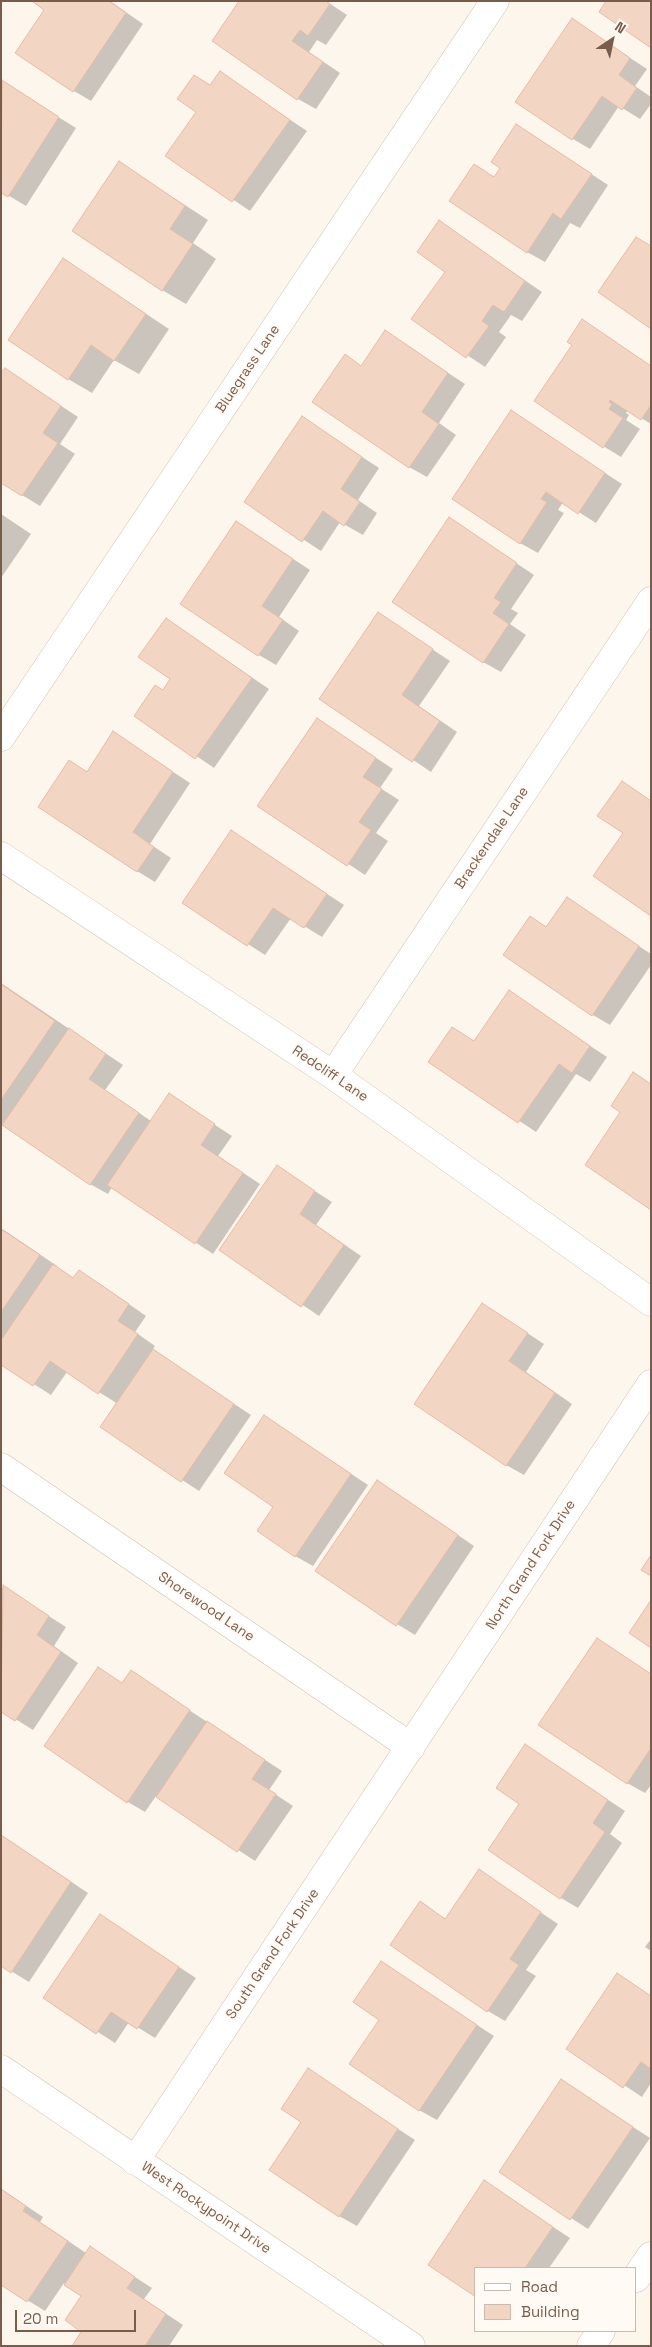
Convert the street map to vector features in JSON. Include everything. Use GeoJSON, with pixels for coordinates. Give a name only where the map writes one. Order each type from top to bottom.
{"type":"FeatureCollection","features":[{"type":"Feature","properties":{"kind":"street","name":"Bluegrass Lane"},"geometry":{"type":"LineString","coordinates":[[1,737],[494,1]]}},
{"type":"Feature","properties":{"kind":"street","name":"Brackendale Lane"},"geometry":{"type":"LineString","coordinates":[[333,1075],[651,601]]}},
{"type":"Feature","properties":{"kind":"street","name":"Redcliff Lane"},"geometry":{"type":"LineString","coordinates":[[1,856],[333,1075],[651,1302]]}},
{"type":"Feature","properties":{"kind":"street","name":"North Grand Fork Drive"},"geometry":{"type":"LineString","coordinates":[[411,1747],[651,1384]]}},
{"type":"Feature","properties":{"kind":"street","name":"Shorewood Lane"},"geometry":{"type":"LineString","coordinates":[[1,1467],[411,1747]]}},
{"type":"Feature","properties":{"kind":"street","name":"South Grand Fork Drive"},"geometry":{"type":"LineString","coordinates":[[135,2161],[411,1747]]}},
{"type":"Feature","properties":{"kind":"street","name":"West Rockypoint Drive"},"geometry":{"type":"LineString","coordinates":[[1,2069],[411,2346]]}},
{"type":"Feature","properties":{"kind":"street"},"geometry":{"type":"LineString","coordinates":[[637,2277],[651,2256]]}},
{"type":"Feature","properties":{"kind":"street"},"geometry":{"type":"LineString","coordinates":[[591,2346],[600,2332]]}},
{"type":"Feature","properties":{"kind":"building"},"geometry":{"type":"Polygon","coordinates":[[[32,1],[109,1],[126,13],[73,92],[15,53],[44,10],[32,1]]]}},
{"type":"Feature","properties":{"kind":"building"},"geometry":{"type":"Polygon","coordinates":[[[239,1],[326,1],[330,4],[308,36],[300,30],[292,41],[323,62],[297,100],[212,41],[239,1]]]}},
{"type":"Feature","properties":{"kind":"building"},"geometry":{"type":"Polygon","coordinates":[[[606,1],[651,1],[651,48],[599,12],[606,1]]]}},
{"type":"Feature","properties":{"kind":"building"},"geometry":{"type":"Polygon","coordinates":[[[572,18],[630,58],[619,75],[637,88],[622,110],[602,96],[572,140],[515,102],[572,18]]]}},
{"type":"Feature","properties":{"kind":"building"},"geometry":{"type":"Polygon","coordinates":[[[220,71],[290,120],[232,202],[165,156],[196,112],[177,99],[194,75],[210,85],[220,71]]]}},
{"type":"Feature","properties":{"kind":"building"},"geometry":{"type":"Polygon","coordinates":[[[2,80],[59,117],[8,197],[1,193],[2,80]]]}},
{"type":"Feature","properties":{"kind":"building"},"geometry":{"type":"Polygon","coordinates":[[[516,124],[592,174],[561,219],[553,213],[527,253],[449,201],[474,164],[494,177],[500,168],[491,162],[516,124]]]}},
{"type":"Feature","properties":{"kind":"building"},"geometry":{"type":"Polygon","coordinates":[[[119,161],[185,206],[170,229],[193,244],[162,291],[72,231],[119,161]]]}},
{"type":"Feature","properties":{"kind":"building"},"geometry":{"type":"Polygon","coordinates":[[[439,220],[525,281],[504,312],[493,305],[482,321],[489,326],[466,358],[411,319],[445,272],[417,252],[439,220]]]}},
{"type":"Feature","properties":{"kind":"building"},"geometry":{"type":"Polygon","coordinates":[[[636,237],[651,246],[651,329],[598,292],[636,237]]]}},
{"type":"Feature","properties":{"kind":"building"},"geometry":{"type":"Polygon","coordinates":[[[63,258],[146,314],[114,361],[91,345],[68,380],[8,340],[63,258]]]}},
{"type":"Feature","properties":{"kind":"building"},"geometry":{"type":"Polygon","coordinates":[[[582,319],[651,366],[651,405],[641,420],[610,400],[609,402],[612,404],[609,409],[623,418],[603,448],[534,401],[572,345],[567,342],[582,319]]]}},
{"type":"Feature","properties":{"kind":"building"},"geometry":{"type":"Polygon","coordinates":[[[385,330],[448,373],[422,412],[439,424],[409,468],[312,402],[345,354],[361,366],[385,330]]]}},
{"type":"Feature","properties":{"kind":"building"},"geometry":{"type":"Polygon","coordinates":[[[5,368],[61,406],[43,433],[58,443],[22,496],[1,483],[1,373],[5,368]]]}},
{"type":"Feature","properties":{"kind":"building"},"geometry":{"type":"Polygon","coordinates":[[[511,410],[605,473],[578,514],[546,492],[541,499],[547,502],[520,544],[452,499],[511,410]]]}},
{"type":"Feature","properties":{"kind":"building"},"geometry":{"type":"Polygon","coordinates":[[[302,416],[362,457],[341,489],[360,502],[344,526],[323,511],[302,542],[244,502],[302,416]]]}},
{"type":"Feature","properties":{"kind":"building"},"geometry":{"type":"Polygon","coordinates":[[[449,517],[517,563],[494,598],[501,602],[493,613],[509,624],[483,663],[392,602],[449,517]]]}},
{"type":"Feature","properties":{"kind":"building"},"geometry":{"type":"Polygon","coordinates":[[[236,521],[293,559],[262,606],[283,620],[258,656],[180,604],[236,521]]]}},
{"type":"Feature","properties":{"kind":"building"},"geometry":{"type":"Polygon","coordinates":[[[378,612],[433,649],[402,695],[440,721],[412,762],[319,699],[378,612]]]}},
{"type":"Feature","properties":{"kind":"building"},"geometry":{"type":"Polygon","coordinates":[[[166,618],[252,678],[195,759],[134,716],[155,685],[163,690],[170,679],[138,657],[166,618]]]}},
{"type":"Feature","properties":{"kind":"building"},"geometry":{"type":"Polygon","coordinates":[[[317,718],[376,758],[363,777],[382,789],[359,822],[371,830],[347,866],[257,806],[317,718]]]}},
{"type":"Feature","properties":{"kind":"building"},"geometry":{"type":"Polygon","coordinates":[[[113,731],[173,772],[133,832],[154,847],[137,872],[38,807],[69,760],[87,772],[113,731]]]}},
{"type":"Feature","properties":{"kind":"building"},"geometry":{"type":"Polygon","coordinates":[[[622,781],[651,801],[651,916],[593,876],[623,833],[597,816],[622,781]]]}},
{"type":"Feature","properties":{"kind":"building"},"geometry":{"type":"Polygon","coordinates":[[[231,830],[327,894],[304,928],[273,908],[247,946],[182,903],[231,830]]]}},
{"type":"Feature","properties":{"kind":"building"},"geometry":{"type":"Polygon","coordinates":[[[567,897],[639,946],[592,1016],[503,955],[530,916],[546,927],[567,897]]]}},
{"type":"Feature","properties":{"kind":"building"},"geometry":{"type":"Polygon","coordinates":[[[1,984],[55,1021],[1,1100],[1,984]]]}},
{"type":"Feature","properties":{"kind":"building"},"geometry":{"type":"Polygon","coordinates":[[[509,990],[590,1046],[572,1073],[559,1064],[518,1123],[428,1062],[452,1027],[474,1041],[509,990]]]}},
{"type":"Feature","properties":{"kind":"building"},"geometry":{"type":"Polygon","coordinates":[[[69,1028],[106,1054],[89,1079],[139,1113],[90,1185],[2,1125],[69,1028]]]}},
{"type":"Feature","properties":{"kind":"building"},"geometry":{"type":"Polygon","coordinates":[[[633,1072],[651,1084],[651,1210],[585,1165],[620,1112],[611,1106],[633,1072]]]}},
{"type":"Feature","properties":{"kind":"building"},"geometry":{"type":"Polygon","coordinates":[[[169,1093],[215,1124],[201,1145],[243,1173],[195,1244],[107,1185],[169,1093]]]}},
{"type":"Feature","properties":{"kind":"building"},"geometry":{"type":"Polygon","coordinates":[[[277,1165],[315,1191],[300,1214],[344,1245],[301,1307],[219,1250],[277,1165]]]}},
{"type":"Feature","properties":{"kind":"building"},"geometry":{"type":"Polygon","coordinates":[[[1,1229],[40,1255],[1,1312],[1,1229]]]}},
{"type":"Feature","properties":{"kind":"building"},"geometry":{"type":"Polygon","coordinates":[[[53,1264],[73,1278],[79,1270],[129,1304],[118,1321],[138,1334],[98,1394],[50,1361],[33,1386],[1,1365],[1,1340],[53,1264]]]}},
{"type":"Feature","properties":{"kind":"building"},"geometry":{"type":"Polygon","coordinates":[[[482,1303],[528,1333],[509,1361],[555,1393],[506,1466],[414,1404],[482,1303]]]}},
{"type":"Feature","properties":{"kind":"building"},"geometry":{"type":"Polygon","coordinates":[[[153,1349],[234,1404],[181,1482],[100,1427],[153,1349]]]}},
{"type":"Feature","properties":{"kind":"building"},"geometry":{"type":"Polygon","coordinates":[[[264,1415],[351,1474],[295,1557],[257,1531],[273,1507],[224,1473],[264,1415]]]}},
{"type":"Feature","properties":{"kind":"building"},"geometry":{"type":"Polygon","coordinates":[[[377,1480],[458,1535],[396,1626],[315,1571],[377,1480]]]}},
{"type":"Feature","properties":{"kind":"building"},"geometry":{"type":"Polygon","coordinates":[[[651,1555],[651,1576],[641,1570],[651,1555]]]}},
{"type":"Feature","properties":{"kind":"building"},"geometry":{"type":"Polygon","coordinates":[[[3,1585],[49,1616],[37,1635],[61,1652],[15,1721],[1,1712],[3,1585]]]}},
{"type":"Feature","properties":{"kind":"building"},"geometry":{"type":"Polygon","coordinates":[[[651,1600],[651,1648],[629,1633],[651,1600]]]}},
{"type":"Feature","properties":{"kind":"building"},"geometry":{"type":"Polygon","coordinates":[[[597,1638],[651,1674],[651,1748],[627,1784],[538,1725],[597,1638]]]}},
{"type":"Feature","properties":{"kind":"building"},"geometry":{"type":"Polygon","coordinates":[[[98,1667],[122,1683],[131,1670],[190,1710],[127,1803],[44,1746],[98,1667]]]}},
{"type":"Feature","properties":{"kind":"building"},"geometry":{"type":"Polygon","coordinates":[[[207,1721],[265,1760],[252,1779],[276,1794],[237,1852],[156,1797],[207,1721]]]}},
{"type":"Feature","properties":{"kind":"building"},"geometry":{"type":"Polygon","coordinates":[[[525,1744],[608,1800],[593,1823],[605,1832],[560,1899],[488,1850],[519,1804],[496,1788],[525,1744]]]}},
{"type":"Feature","properties":{"kind":"building"},"geometry":{"type":"Polygon","coordinates":[[[1,1835],[71,1882],[11,1973],[1,1966],[1,1835]]]}},
{"type":"Feature","properties":{"kind":"building"},"geometry":{"type":"Polygon","coordinates":[[[479,1869],[541,1912],[510,1959],[519,1965],[487,2012],[390,1945],[420,1901],[445,1919],[479,1869]]]}},
{"type":"Feature","properties":{"kind":"building"},"geometry":{"type":"Polygon","coordinates":[[[100,1914],[179,1967],[137,2029],[111,2012],[96,2034],[43,1998],[100,1914]]]}},
{"type":"Feature","properties":{"kind":"building"},"geometry":{"type":"Polygon","coordinates":[[[381,1961],[477,2025],[419,2111],[349,2064],[379,2020],[353,2002],[381,1961]]]}},
{"type":"Feature","properties":{"kind":"building"},"geometry":{"type":"Polygon","coordinates":[[[617,1973],[651,1996],[651,2069],[641,2062],[623,2088],[566,2049],[617,1973]]]}},
{"type":"Feature","properties":{"kind":"building"},"geometry":{"type":"Polygon","coordinates":[[[308,2068],[398,2129],[339,2217],[269,2170],[301,2122],[281,2109],[308,2068]]]}},
{"type":"Feature","properties":{"kind":"building"},"geometry":{"type":"Polygon","coordinates":[[[561,2079],[633,2127],[570,2220],[499,2172],[561,2079]]]}},
{"type":"Feature","properties":{"kind":"building"},"geometry":{"type":"Polygon","coordinates":[[[484,2180],[553,2227],[526,2267],[474,2267],[474,2296],[428,2265],[484,2180]]]}},
{"type":"Feature","properties":{"kind":"building"},"geometry":{"type":"Polygon","coordinates":[[[1,2189],[26,2206],[23,2211],[68,2241],[27,2302],[1,2285],[1,2189]]]}},
{"type":"Feature","properties":{"kind":"building"},"geometry":{"type":"Polygon","coordinates":[[[90,2246],[135,2277],[127,2288],[166,2314],[145,2346],[72,2346],[81,2332],[65,2320],[81,2296],[64,2285],[90,2246]]]}}]}
